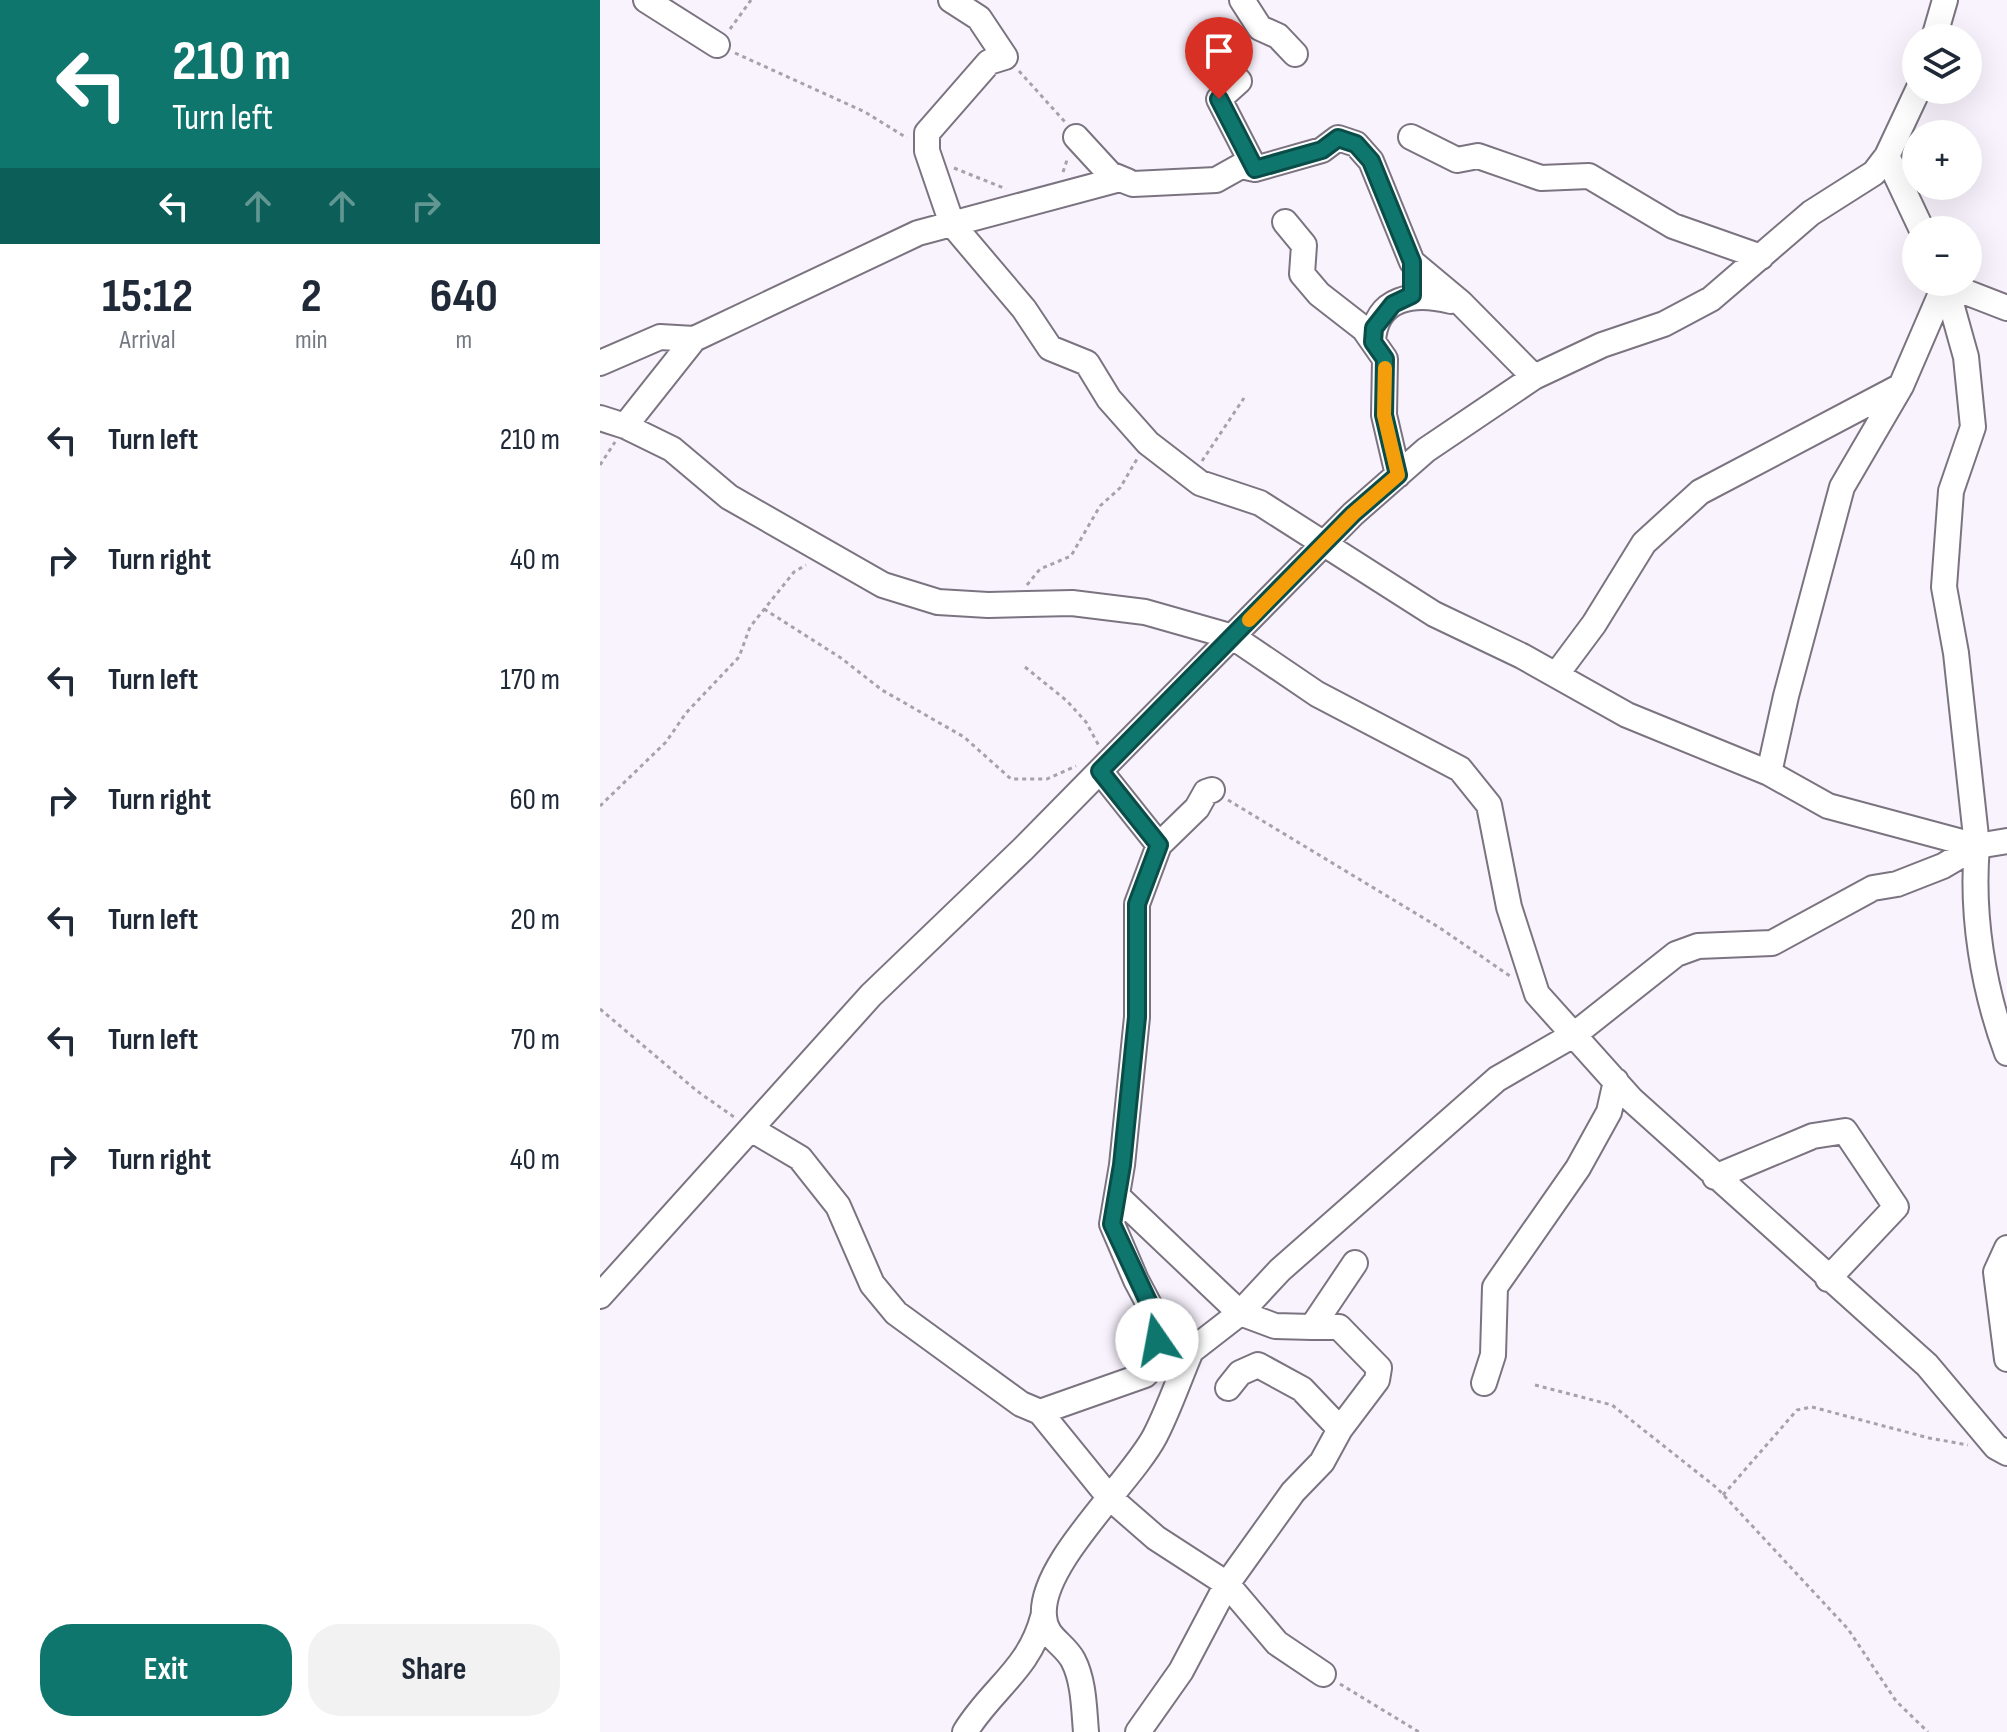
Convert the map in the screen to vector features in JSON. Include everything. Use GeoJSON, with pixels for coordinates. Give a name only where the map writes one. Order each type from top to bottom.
{"type":"FeatureCollection","features":[{"type":"Feature","properties":{"kind":"street"},"geometry":{"type":"LineString","coordinates":[[646,0],[717,45]]}},
{"type":"Feature","properties":{"kind":"street"},"geometry":{"type":"LineString","coordinates":[[951,0],[979,18],[1005,57],[989,62],[927,133],[927,151],[952,224],[1024,309],[1050,348],[1087,363],[1109,399],[1148,443],[1200,483],[1260,503],[1297,523],[1323,544],[1434,614],[1556,675],[1627,715],[1769,773],[1828,806],[1977,846]]}},
{"type":"Feature","properties":{"kind":"street"},"geometry":{"type":"LineString","coordinates":[[1242,0],[1260,28],[1278,36],[1295,54]]}},
{"type":"Feature","properties":{"kind":"street"},"geometry":{"type":"LineString","coordinates":[[1938,24],[1945,0]]}},
{"type":"Feature","properties":{"kind":"street"},"geometry":{"type":"LineString","coordinates":[[1239,81],[1219,99],[1255,169]]}},
{"type":"Feature","properties":{"kind":"street"},"geometry":{"type":"LineString","coordinates":[[600,1296],[871,995],[1098,764],[1398,475],[1484,408],[1534,377],[1602,345],[1676,318],[1711,299],[1811,213],[1874,173],[1887,156],[1911,104]]}},
{"type":"Feature","properties":{"kind":"street"},"geometry":{"type":"LineString","coordinates":[[1076,137],[1110,174],[1133,184]]}},
{"type":"Feature","properties":{"kind":"street"},"geometry":{"type":"LineString","coordinates":[[1411,137],[1457,160],[1478,156],[1541,178],[1589,176],[1673,226],[1761,257]]}},
{"type":"Feature","properties":{"kind":"street"},"geometry":{"type":"LineString","coordinates":[[625,426],[694,339],[918,233],[1120,179],[1133,184],[1216,180],[1241,166],[1255,169],[1322,150],[1338,138],[1356,144],[1371,161],[1412,262],[1412,295]]}},
{"type":"Feature","properties":{"kind":"street"},"geometry":{"type":"LineString","coordinates":[[1887,156],[1915,216]]}},
{"type":"Feature","properties":{"kind":"street"},"geometry":{"type":"LineString","coordinates":[[1285,222],[1304,245],[1302,274],[1319,294],[1364,329],[1385,359],[1384,415],[1398,475]]}},
{"type":"Feature","properties":{"kind":"street"},"geometry":{"type":"LineString","coordinates":[[1412,262],[1461,303],[1534,377]]}},
{"type":"Feature","properties":{"kind":"street"},"geometry":{"type":"LineString","coordinates":[[1373,342],[1374,328],[1393,304],[1412,295],[1461,303]]}},
{"type":"Feature","properties":{"kind":"street"},"geometry":{"type":"LineString","coordinates":[[1769,773],[1786,696],[1842,487],[1901,386],[1939,296]]}},
{"type":"Feature","properties":{"kind":"street"},"geometry":{"type":"LineString","coordinates":[[1949,296],[1966,357],[1973,427],[1951,491],[1946,517],[1944,587],[1956,653],[1977,846],[1975,874],[1981,945],[1991,1009],[2007,1053]]}},
{"type":"Feature","properties":{"kind":"street"},"geometry":{"type":"LineString","coordinates":[[1977,296],[2007,308]]}},
{"type":"Feature","properties":{"kind":"street"},"geometry":{"type":"LineString","coordinates":[[600,363],[660,337],[694,339]]}},
{"type":"Feature","properties":{"kind":"street"},"geometry":{"type":"LineString","coordinates":[[1556,675],[1594,624],[1644,543],[1700,492],[1901,386]]}},
{"type":"Feature","properties":{"kind":"street"},"geometry":{"type":"LineString","coordinates":[[600,418],[625,426],[672,449],[729,497],[883,585],[938,602],[988,605],[1072,603],[1145,612],[1233,637],[1317,694],[1460,769],[1489,805],[1509,907],[1537,994],[1616,1081],[1715,1177],[1927,1365],[2003,1448]]}},
{"type":"Feature","properties":{"kind":"street"},"geometry":{"type":"LineString","coordinates":[[1098,764],[1159,845]]}},
{"type":"Feature","properties":{"kind":"street"},"geometry":{"type":"LineString","coordinates":[[1040,1412],[1145,1375],[1158,1361],[1153,1312],[1112,1224],[1137,1017],[1137,904],[1159,845],[1197,808],[1206,792],[1212,790]]}},
{"type":"Feature","properties":{"kind":"street"},"geometry":{"type":"LineString","coordinates":[[965,1732],[975,1715],[1029,1657],[1043,1617],[1046,1596],[1065,1557],[1154,1438],[1191,1351],[1240,1313],[1280,1270],[1497,1079],[1575,1034],[1676,954],[1698,946],[1772,943],[1873,888],[1897,884],[1943,866],[1977,846],[2007,841]]}},
{"type":"Feature","properties":{"kind":"street"},"geometry":{"type":"LineString","coordinates":[[1484,1383],[1493,1355],[1495,1287],[1578,1168],[1609,1112],[1616,1081]]}},
{"type":"Feature","properties":{"kind":"street"},"geometry":{"type":"LineString","coordinates":[[751,1129],[800,1158],[810,1170],[838,1206],[872,1284],[896,1313],[1021,1404],[1040,1412],[1109,1497],[1156,1538],[1227,1584],[1277,1643],[1323,1674]]}},
{"type":"Feature","properties":{"kind":"street"},"geometry":{"type":"LineString","coordinates":[[1715,1177],[1813,1136],[1845,1131],[1896,1207],[1828,1279]]}},
{"type":"Feature","properties":{"kind":"street"},"geometry":{"type":"LineString","coordinates":[[1117,1196],[1240,1313],[1275,1326],[1339,1327],[1379,1368],[1377,1380],[1340,1429],[1322,1462],[1293,1492],[1227,1584],[1181,1671],[1138,1732]]}},
{"type":"Feature","properties":{"kind":"street"},"geometry":{"type":"LineString","coordinates":[[2007,1248],[1996,1272],[2007,1359]]}},
{"type":"Feature","properties":{"kind":"street"},"geometry":{"type":"LineString","coordinates":[[1312,1327],[1355,1263]]}},
{"type":"Feature","properties":{"kind":"street"},"geometry":{"type":"LineString","coordinates":[[1157,1340],[1191,1351]]}},
{"type":"Feature","properties":{"kind":"street"},"geometry":{"type":"LineString","coordinates":[[1228,1388],[1240,1373],[1258,1365],[1302,1389],[1340,1429]]}},
{"type":"Feature","properties":{"kind":"street"},"geometry":{"type":"LineString","coordinates":[[1043,1617],[1052,1640],[1072,1658],[1082,1690],[1086,1732]]}},
{"type":"Feature","properties":{"kind":"path"},"geometry":{"type":"LineString","coordinates":[[751,0],[717,45],[865,112],[958,170],[1045,197],[1076,137],[1050,101],[1005,57]]}},
{"type":"Feature","properties":{"kind":"path"},"geometry":{"type":"LineString","coordinates":[[1191,476],[1244,398]]}},
{"type":"Feature","properties":{"kind":"path"},"geometry":{"type":"LineString","coordinates":[[600,465],[625,426]]}},
{"type":"Feature","properties":{"kind":"path"},"geometry":{"type":"LineString","coordinates":[[1026,603],[1027,586],[1040,569],[1071,556],[1100,506],[1120,488],[1148,443]]}},
{"type":"Feature","properties":{"kind":"path"},"geometry":{"type":"LineString","coordinates":[[600,806],[666,742],[686,713],[739,657],[750,627],[794,572],[815,561],[841,562]]}},
{"type":"Feature","properties":{"kind":"path"},"geometry":{"type":"LineString","coordinates":[[764,609],[893,696],[964,737],[1011,779],[1047,779],[1098,764],[1096,742],[1086,722],[1067,701],[1025,667]]}},
{"type":"Feature","properties":{"kind":"path"},"geometry":{"type":"LineString","coordinates":[[1212,790],[1440,928],[1537,994]]}},
{"type":"Feature","properties":{"kind":"path"},"geometry":{"type":"LineString","coordinates":[[600,1009],[697,1091],[751,1129]]}},
{"type":"Feature","properties":{"kind":"path"},"geometry":{"type":"LineString","coordinates":[[1535,1385],[1612,1405],[1723,1495],[1848,1629],[1896,1701],[1928,1732]]}},
{"type":"Feature","properties":{"kind":"path"},"geometry":{"type":"LineString","coordinates":[[1723,1495],[1797,1410],[1812,1407],[1929,1438],[2003,1448]]}},
{"type":"Feature","properties":{"kind":"path"},"geometry":{"type":"LineString","coordinates":[[1323,1674],[1419,1732]]}},
{"type":"Feature","properties":{"kind":"slow traffic"},"geometry":{"type":"LineString","coordinates":[[1249,620],[1353,514],[1398,475],[1384,415],[1385,368]]}},
{"type":"Feature","properties":{"kind":"route"},"geometry":{"type":"LineString","coordinates":[[1157,1340],[1153,1312],[1112,1224],[1122,1165],[1137,1017],[1137,904],[1159,845],[1100,771],[1353,514],[1398,475],[1384,415],[1385,359],[1373,342],[1374,328],[1393,304],[1412,295],[1412,262],[1401,244],[1371,161],[1356,144],[1338,138],[1322,150],[1255,169],[1219,99]]}}]}
